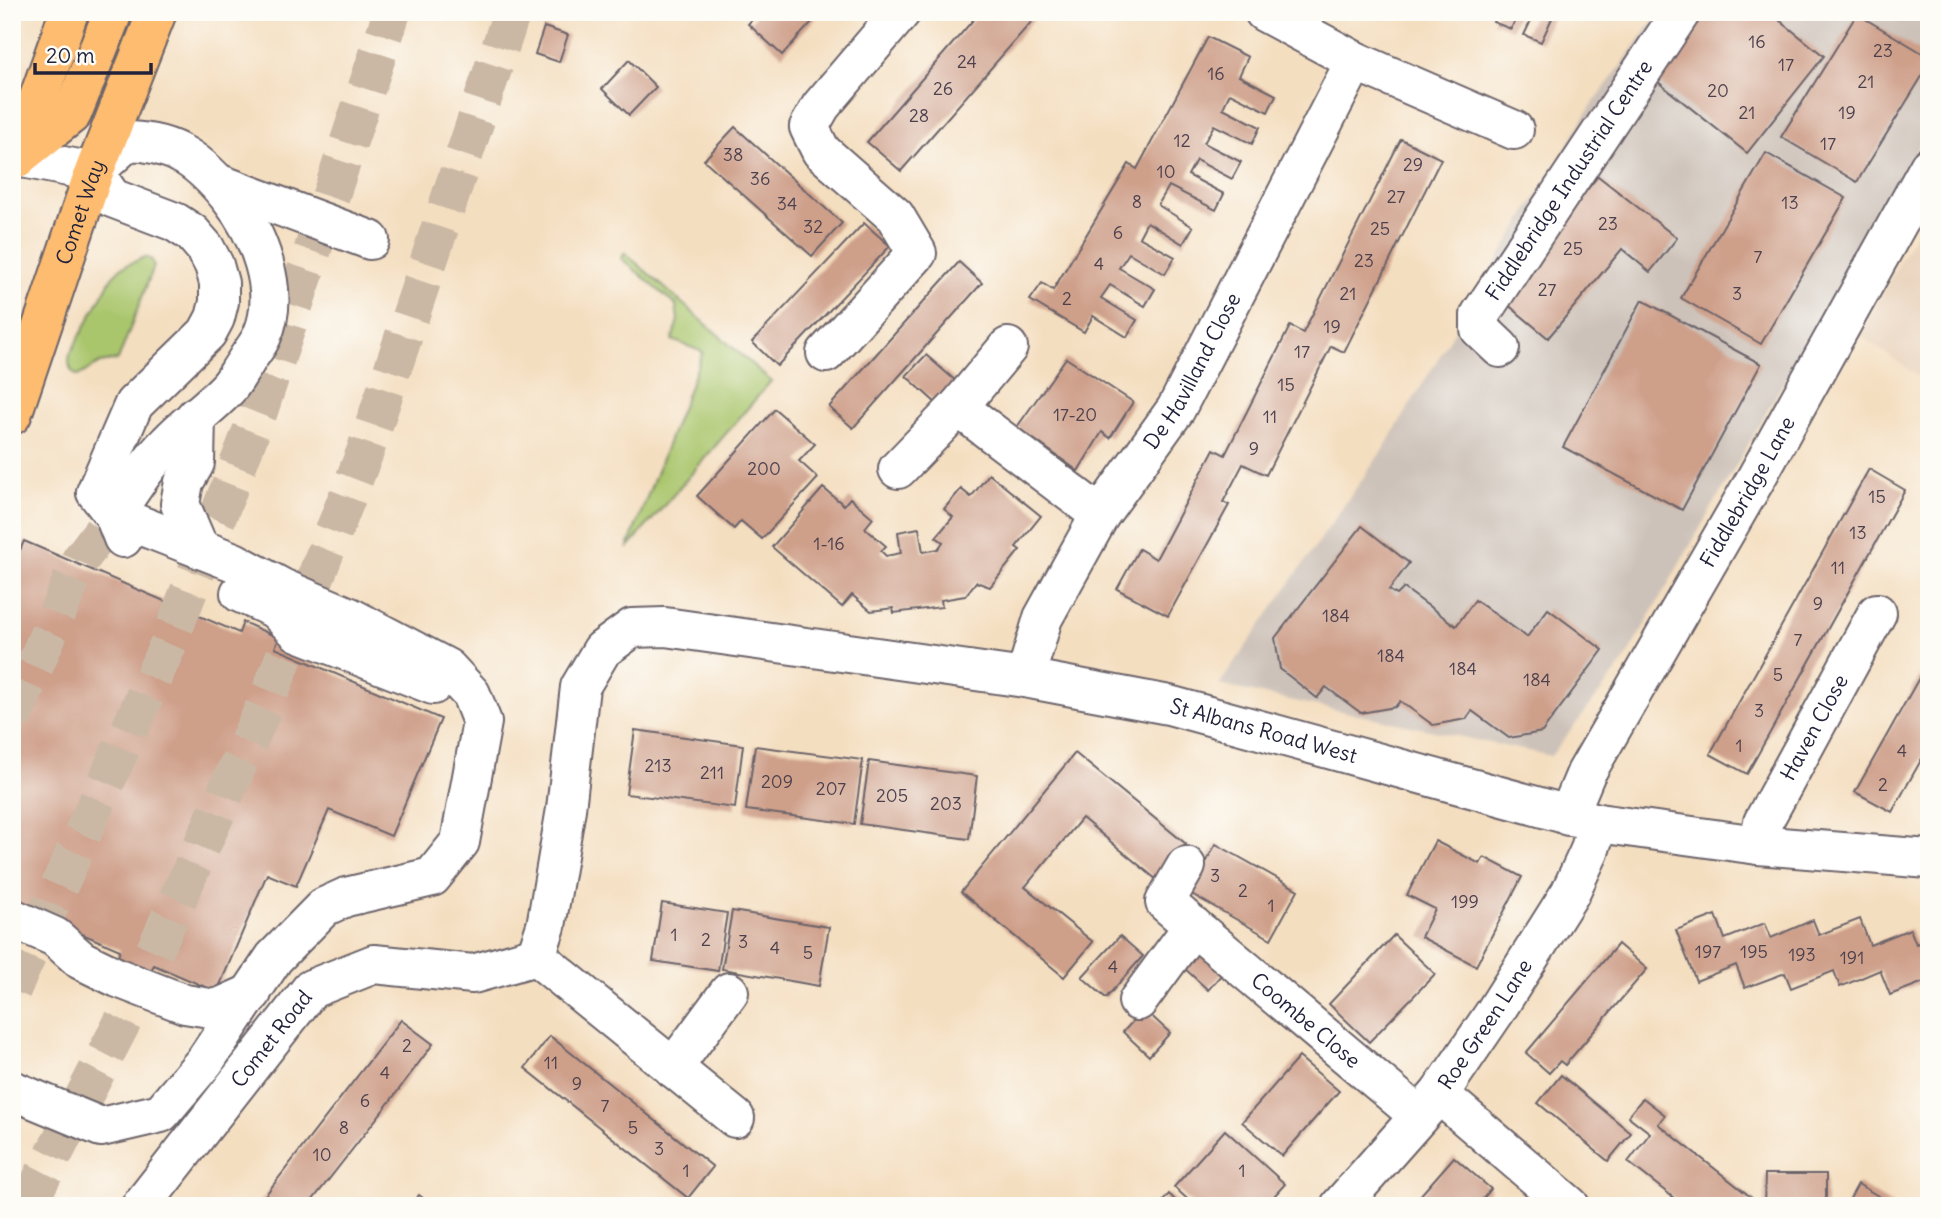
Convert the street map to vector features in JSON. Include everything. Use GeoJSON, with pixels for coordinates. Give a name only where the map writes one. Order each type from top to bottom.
{"type":"FeatureCollection","features":[{"type":"Feature","properties":{"kind":"main road"},"geometry":{"type":"LineString","coordinates":[[14,162],[69,12]]}},
{"type":"Feature","properties":{"kind":"main road"},"geometry":{"type":"LineString","coordinates":[[14,162],[72,114],[113,12]]}},
{"type":"Feature","properties":{"kind":"main road","name":"Comet Way"},"geometry":{"type":"LineString","coordinates":[[12,415],[94,172],[157,12]]}},
{"type":"Feature","properties":{"kind":"street"},"geometry":{"type":"LineString","coordinates":[[826,353],[916,253],[895,216],[821,150],[809,127],[821,106],[901,12]]}},
{"type":"Feature","properties":{"kind":"street"},"geometry":{"type":"LineString","coordinates":[[1264,12],[1355,61],[1514,130]]}},
{"type":"Feature","properties":{"kind":"street","name":"Fiddlebridge Industrial Centre"},"geometry":{"type":"LineString","coordinates":[[1500,348],[1480,330],[1480,315],[1681,12]]}},
{"type":"Feature","properties":{"kind":"street","name":"De Havilland Close"},"geometry":{"type":"LineString","coordinates":[[1025,678],[1043,618],[1100,515],[1176,409],[1355,61]]}},
{"type":"Feature","properties":{"kind":"street"},"geometry":{"type":"LineString","coordinates":[[94,172],[128,141],[151,141],[173,148],[218,183],[244,215],[258,242],[270,300],[262,335],[228,388],[157,454],[114,515]]}},
{"type":"Feature","properties":{"kind":"street"},"geometry":{"type":"LineString","coordinates":[[14,162],[94,172],[112,198],[175,222],[192,233],[205,248],[214,265],[219,283],[219,302],[215,318],[207,333],[134,404],[96,492],[114,515],[124,541],[275,609],[298,632],[446,690],[482,722]]}},
{"type":"Feature","properties":{"kind":"street","name":"Fiddlebridge Lane"},"geometry":{"type":"LineString","coordinates":[[1583,820],[1587,773],[1754,482],[1929,167]]}},
{"type":"Feature","properties":{"kind":"street"},"geometry":{"type":"LineString","coordinates":[[218,183],[370,240]]}},
{"type":"Feature","properties":{"kind":"street"},"geometry":{"type":"LineString","coordinates":[[898,469],[958,407],[1008,347]]}},
{"type":"Feature","properties":{"kind":"street"},"geometry":{"type":"LineString","coordinates":[[958,407],[1100,515]]}},
{"type":"Feature","properties":{"kind":"street"},"geometry":{"type":"LineString","coordinates":[[196,416],[195,463],[184,482],[180,504],[198,548]]}},
{"type":"Feature","properties":{"kind":"street"},"geometry":{"type":"LineString","coordinates":[[12,1090],[101,1127],[161,1113],[205,1061],[274,958],[324,907],[346,897],[432,877],[460,842],[482,722],[471,694],[447,668],[350,617],[234,562],[114,515]]}},
{"type":"Feature","properties":{"kind":"street","name":"Haven Close"},"geometry":{"type":"LineString","coordinates":[[1758,845],[1763,822],[1877,613]]}},
{"type":"Feature","properties":{"kind":"street","name":"St Albans Road West"},"geometry":{"type":"LineString","coordinates":[[536,956],[546,926],[564,822],[580,687],[602,650],[632,628],[665,626],[1025,678],[1169,705],[1583,820],[1758,845],[1929,859]]}},
{"type":"Feature","properties":{"kind":"street","name":"Roe Green Lane"},"geometry":{"type":"LineString","coordinates":[[1340,1206],[1429,1105],[1495,1012],[1570,893],[1589,852],[1583,820]]}},
{"type":"Feature","properties":{"kind":"street","name":"Coombe Close"},"geometry":{"type":"LineString","coordinates":[[1186,866],[1166,902],[1193,926],[1429,1105],[1570,1206]]}},
{"type":"Feature","properties":{"kind":"street"},"geometry":{"type":"LineString","coordinates":[[12,918],[55,937],[81,960],[118,978],[185,1004],[216,1009],[252,993]]}},
{"type":"Feature","properties":{"kind":"street"},"geometry":{"type":"LineString","coordinates":[[1156,991],[1193,926]]}},
{"type":"Feature","properties":{"kind":"street"},"geometry":{"type":"LineString","coordinates":[[536,956],[735,1118]]}},
{"type":"Feature","properties":{"kind":"street","name":"Comet Road"},"geometry":{"type":"LineString","coordinates":[[141,1206],[311,989],[374,964],[473,974],[536,956]]}},
{"type":"Feature","properties":{"kind":"street"},"geometry":{"type":"LineString","coordinates":[[673,1068],[729,992]]}},
{"type":"Feature","properties":{"kind":"shaded area"},"geometry":{"type":"Polygon","coordinates":[[[12,12],[26,12],[12,50],[12,12]]]}},
{"type":"Feature","properties":{"kind":"shaded area"},"geometry":{"type":"Polygon","coordinates":[[[1660,12],[1929,12],[1929,128],[1623,663],[1551,756],[1219,685],[1384,448],[1591,106],[1660,12]]]}},
{"type":"Feature","properties":{"kind":"shaded area"},"geometry":{"type":"Polygon","coordinates":[[[1929,208],[1929,384],[1860,335],[1929,208]]]}},
{"type":"Feature","properties":{"kind":"green space"},"geometry":{"type":"Polygon","coordinates":[[[625,253],[771,381],[627,549],[703,352],[672,340],[678,320],[676,305],[621,258],[625,253]]]}},
{"type":"Feature","properties":{"kind":"green space"},"geometry":{"type":"Polygon","coordinates":[[[145,257],[152,260],[154,266],[118,360],[100,363],[78,376],[70,367],[70,354],[112,277],[122,267],[145,257]]]}},
{"type":"Feature","properties":{"kind":"building"},"geometry":{"type":"Polygon","coordinates":[[[759,12],[821,12],[782,55],[748,24],[759,12]]]}},
{"type":"Feature","properties":{"kind":"building"},"geometry":{"type":"Polygon","coordinates":[[[980,12],[1040,12],[901,171],[867,142],[980,12]]]}},
{"type":"Feature","properties":{"kind":"building"},"geometry":{"type":"Polygon","coordinates":[[[1498,12],[1519,12],[1511,29],[1493,22],[1498,12]]]}},
{"type":"Feature","properties":{"kind":"building"},"geometry":{"type":"Polygon","coordinates":[[[1535,12],[1555,12],[1541,42],[1524,35],[1535,12]]]}},
{"type":"Feature","properties":{"kind":"building"},"geometry":{"type":"Polygon","coordinates":[[[1699,12],[1769,12],[1824,56],[1747,153],[1648,74],[1699,12]]]}},
{"type":"Feature","properties":{"kind":"building"},"geometry":{"type":"Polygon","coordinates":[[[1857,14],[1929,57],[1929,65],[1857,182],[1781,137],[1857,14]]]}},
{"type":"Feature","properties":{"kind":"building"},"geometry":{"type":"Polygon","coordinates":[[[544,27],[568,35],[559,62],[535,54],[544,27]]]}},
{"type":"Feature","properties":{"kind":"building"},"geometry":{"type":"Polygon","coordinates":[[[1208,37],[1248,57],[1239,76],[1276,95],[1268,112],[1230,93],[1223,108],[1260,127],[1252,144],[1214,125],[1204,143],[1241,162],[1232,179],[1196,160],[1188,175],[1224,194],[1216,210],[1169,186],[1158,205],[1193,227],[1183,244],[1147,222],[1139,237],[1175,257],[1165,274],[1129,253],[1119,268],[1155,289],[1145,306],[1110,285],[1101,298],[1137,320],[1127,337],[1093,316],[1084,332],[1030,300],[1042,283],[1053,290],[1129,164],[1137,169],[1208,37]]]}},
{"type":"Feature","properties":{"kind":"building"},"geometry":{"type":"Polygon","coordinates":[[[629,60],[656,87],[629,115],[602,89],[629,60]]]}},
{"type":"Feature","properties":{"kind":"building"},"geometry":{"type":"Polygon","coordinates":[[[735,127],[842,223],[812,256],[704,160],[735,127]]]}},
{"type":"Feature","properties":{"kind":"building"},"geometry":{"type":"Polygon","coordinates":[[[1401,139],[1441,159],[1344,352],[1331,346],[1266,475],[1243,464],[1223,502],[1229,505],[1168,616],[1117,589],[1139,549],[1156,559],[1214,449],[1225,455],[1290,326],[1303,333],[1401,139]]]}},
{"type":"Feature","properties":{"kind":"building"},"geometry":{"type":"Polygon","coordinates":[[[1766,153],[1846,198],[1761,344],[1681,298],[1766,153]]]}},
{"type":"Feature","properties":{"kind":"building"},"geometry":{"type":"Polygon","coordinates":[[[1598,176],[1677,238],[1650,272],[1622,249],[1548,338],[1500,298],[1598,176]]]}},
{"type":"Feature","properties":{"kind":"building"},"geometry":{"type":"Polygon","coordinates":[[[864,223],[890,246],[777,366],[752,342],[864,223]]]}},
{"type":"Feature","properties":{"kind":"building"},"geometry":{"type":"Polygon","coordinates":[[[959,262],[982,283],[853,428],[829,407],[959,262]]]}},
{"type":"Feature","properties":{"kind":"building"},"geometry":{"type":"Polygon","coordinates":[[[1642,300],[1761,364],[1682,510],[1563,447],[1642,300]]]}},
{"type":"Feature","properties":{"kind":"building"},"geometry":{"type":"Polygon","coordinates":[[[926,355],[957,382],[937,404],[906,376],[926,355]]]}},
{"type":"Feature","properties":{"kind":"building"},"geometry":{"type":"Polygon","coordinates":[[[1066,358],[1133,402],[1110,438],[1102,432],[1078,471],[1017,427],[1066,358]]]}},
{"type":"Feature","properties":{"kind":"building"},"geometry":{"type":"Polygon","coordinates":[[[775,409],[815,444],[799,461],[818,478],[762,539],[741,521],[734,529],[697,496],[775,409]]]}},
{"type":"Feature","properties":{"kind":"building"},"geometry":{"type":"Polygon","coordinates":[[[1869,469],[1905,490],[1747,774],[1710,754],[1869,469]]]}},
{"type":"Feature","properties":{"kind":"building"},"geometry":{"type":"Polygon","coordinates":[[[989,474],[1041,516],[1016,547],[1020,550],[990,587],[976,582],[965,596],[941,600],[942,607],[894,613],[893,608],[871,611],[852,595],[842,607],[772,547],[823,488],[844,505],[850,498],[873,518],[865,528],[886,546],[881,551],[886,556],[901,553],[898,532],[919,528],[923,552],[938,549],[943,542],[936,537],[953,517],[944,509],[961,489],[971,497],[989,474]]]}},
{"type":"Feature","properties":{"kind":"building"},"geometry":{"type":"Polygon","coordinates":[[[1362,526],[1409,563],[1389,590],[1397,595],[1404,588],[1456,626],[1475,600],[1527,637],[1548,609],[1603,650],[1542,732],[1509,738],[1472,711],[1466,719],[1433,725],[1400,701],[1395,707],[1361,713],[1326,687],[1317,698],[1280,669],[1275,638],[1362,526]]]}},
{"type":"Feature","properties":{"kind":"building"},"geometry":{"type":"Polygon","coordinates":[[[24,541],[239,633],[243,622],[279,638],[275,648],[441,719],[391,836],[329,810],[296,886],[267,874],[217,992],[154,965],[150,972],[117,958],[120,950],[12,904],[12,568],[24,541]]]}},
{"type":"Feature","properties":{"kind":"building"},"geometry":{"type":"Polygon","coordinates":[[[1929,660],[1929,746],[1892,812],[1855,792],[1929,660]]]}},
{"type":"Feature","properties":{"kind":"building"},"geometry":{"type":"Polygon","coordinates":[[[635,730],[743,745],[735,808],[626,794],[635,730]]]}},
{"type":"Feature","properties":{"kind":"building"},"geometry":{"type":"Polygon","coordinates":[[[755,746],[863,760],[854,824],[746,810],[755,746]]]}},
{"type":"Feature","properties":{"kind":"building"},"geometry":{"type":"Polygon","coordinates":[[[1075,753],[1186,844],[1157,880],[1082,818],[1025,887],[1093,942],[1064,977],[961,892],[1075,753]]]}},
{"type":"Feature","properties":{"kind":"building"},"geometry":{"type":"Polygon","coordinates":[[[869,761],[977,776],[969,839],[860,824],[869,761]]]}},
{"type":"Feature","properties":{"kind":"building"},"geometry":{"type":"Polygon","coordinates":[[[1435,841],[1480,864],[1484,857],[1522,877],[1476,966],[1421,937],[1435,909],[1407,895],[1435,841]]]}},
{"type":"Feature","properties":{"kind":"building"},"geometry":{"type":"Polygon","coordinates":[[[1216,844],[1298,890],[1271,939],[1188,892],[1216,844]]]}},
{"type":"Feature","properties":{"kind":"building"},"geometry":{"type":"Polygon","coordinates":[[[662,903],[727,913],[718,971],[653,961],[662,903]]]}},
{"type":"Feature","properties":{"kind":"building"},"geometry":{"type":"Polygon","coordinates":[[[732,911],[829,927],[819,986],[722,969],[732,911]]]}},
{"type":"Feature","properties":{"kind":"building"},"geometry":{"type":"Polygon","coordinates":[[[1716,915],[1725,939],[1765,923],[1771,938],[1813,920],[1819,935],[1860,919],[1870,945],[1910,929],[1916,944],[1929,939],[1929,980],[1890,995],[1880,970],[1840,987],[1834,971],[1791,988],[1785,973],[1745,988],[1736,965],[1696,981],[1676,930],[1716,915]]]}},
{"type":"Feature","properties":{"kind":"building"},"geometry":{"type":"Polygon","coordinates":[[[1394,935],[1435,974],[1369,1042],[1329,1004],[1394,935]]]}},
{"type":"Feature","properties":{"kind":"building"},"geometry":{"type":"Polygon","coordinates":[[[1120,936],[1143,956],[1106,998],[1082,977],[1120,936]]]}},
{"type":"Feature","properties":{"kind":"building"},"geometry":{"type":"Polygon","coordinates":[[[1204,943],[1229,966],[1208,990],[1183,967],[1204,943]]]}},
{"type":"Feature","properties":{"kind":"building"},"geometry":{"type":"Polygon","coordinates":[[[1618,944],[1647,969],[1565,1065],[1560,1061],[1549,1073],[1526,1053],[1618,944]]]}},
{"type":"Feature","properties":{"kind":"building"},"geometry":{"type":"Polygon","coordinates":[[[1144,1009],[1170,1033],[1149,1056],[1123,1032],[1144,1009]]]}},
{"type":"Feature","properties":{"kind":"building"},"geometry":{"type":"Polygon","coordinates":[[[401,1020],[433,1044],[391,1100],[308,1206],[257,1206],[401,1020]]]}},
{"type":"Feature","properties":{"kind":"building"},"geometry":{"type":"Polygon","coordinates":[[[550,1036],[713,1167],[688,1198],[525,1068],[550,1036]]]}},
{"type":"Feature","properties":{"kind":"building"},"geometry":{"type":"Polygon","coordinates":[[[1299,1057],[1339,1091],[1282,1156],[1242,1122],[1299,1057]]]}},
{"type":"Feature","properties":{"kind":"building"},"geometry":{"type":"Polygon","coordinates":[[[1561,1075],[1631,1133],[1608,1161],[1538,1103],[1561,1075]]]}},
{"type":"Feature","properties":{"kind":"building"},"geometry":{"type":"Polygon","coordinates":[[[1643,1098],[1665,1115],[1658,1124],[1752,1198],[1746,1206],[1684,1206],[1628,1162],[1650,1133],[1628,1116],[1643,1098]]]}},
{"type":"Feature","properties":{"kind":"building"},"geometry":{"type":"Polygon","coordinates":[[[1225,1130],[1285,1184],[1265,1206],[1195,1206],[1174,1187],[1225,1130]]]}},
{"type":"Feature","properties":{"kind":"building"},"geometry":{"type":"Polygon","coordinates":[[[1454,1157],[1491,1189],[1477,1206],[1411,1206],[1454,1157]]]}},
{"type":"Feature","properties":{"kind":"building"},"geometry":{"type":"Polygon","coordinates":[[[1765,1174],[1826,1174],[1826,1206],[1764,1206],[1765,1174]]]}},
{"type":"Feature","properties":{"kind":"building"},"geometry":{"type":"Polygon","coordinates":[[[1858,1184],[1895,1206],[1846,1206],[1858,1184]]]}},
{"type":"Feature","properties":{"kind":"building"},"geometry":{"type":"Polygon","coordinates":[[[1169,1194],[1181,1206],[1159,1206],[1169,1194]]]}},
{"type":"Feature","properties":{"kind":"building"},"geometry":{"type":"Polygon","coordinates":[[[419,1195],[433,1206],[411,1206],[419,1195]]]}},
{"type":"Feature","properties":{"kind":"tunnel"},"geometry":{"type":"LineString","coordinates":[[12,990],[167,647],[259,411],[392,12]]}},
{"type":"Feature","properties":{"kind":"tunnel"},"geometry":{"type":"LineString","coordinates":[[27,1206],[124,1019],[268,698],[365,452],[512,12]]}},
{"type":"Feature","properties":{"kind":"tunnel"},"geometry":{"type":"LineString","coordinates":[[12,719],[80,560],[114,515]]}}]}
